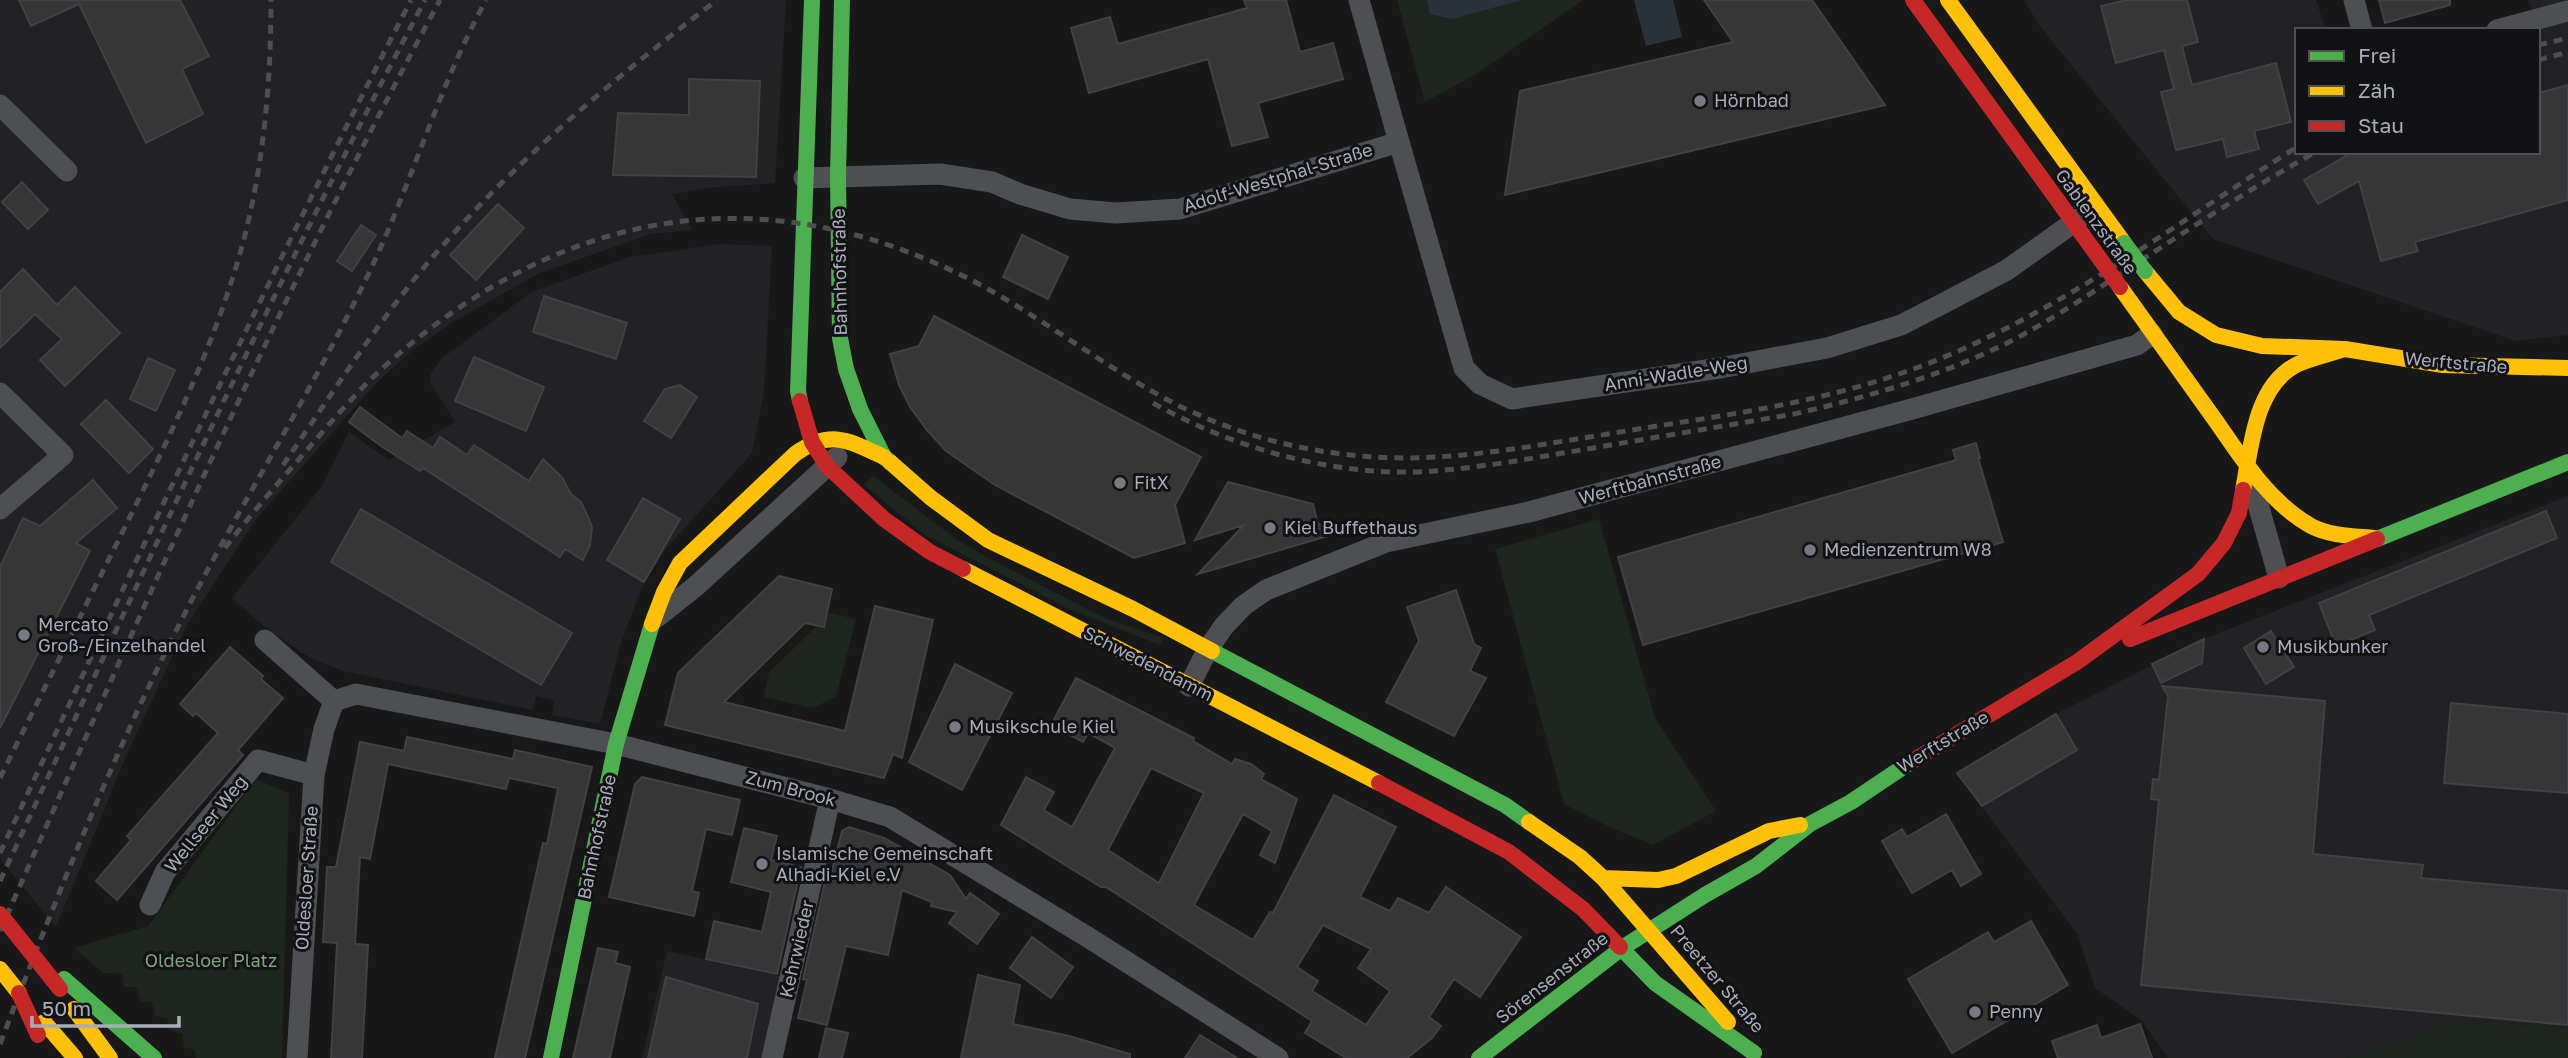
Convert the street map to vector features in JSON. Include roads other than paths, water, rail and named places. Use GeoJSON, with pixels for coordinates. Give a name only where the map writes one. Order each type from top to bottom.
{"type":"FeatureCollection","features":[{"type":"Feature","properties":{"kind":"main road","name":"Bahnhofstraße"},"geometry":{"type":"LineString","coordinates":[[551,1058],[616,744],[642,652],[664,592],[680,562],[765,481],[812,442],[799,391],[812,0]]}},
{"type":"Feature","properties":{"kind":"main road","name":"Bahnhofstraße"},"geometry":{"type":"LineString","coordinates":[[842,0],[838,176],[840,338],[846,369],[863,418]]}},
{"type":"Feature","properties":{"kind":"main road","name":"Gablenzstraße"},"geometry":{"type":"LineString","coordinates":[[1913,0],[2247,467]]}},
{"type":"Feature","properties":{"kind":"main road","name":"Gablenzstraße"},"geometry":{"type":"LineString","coordinates":[[1948,0],[2145,271]]}},
{"type":"Feature","properties":{"kind":"main road","name":"Werftstraße"},"geometry":{"type":"LineString","coordinates":[[2145,271],[2179,312],[2216,335],[2262,346],[2345,349],[2443,365],[2568,368]]}},
{"type":"Feature","properties":{"kind":"main road","name":"Werftstraße"},"geometry":{"type":"LineString","coordinates":[[1649,915],[1706,895],[1756,866],[1810,824],[1851,802],[1923,753],[2077,662],[2198,574],[2224,544],[2239,513],[2255,429],[2266,397],[2275,384],[2296,365],[2345,349]]}},
{"type":"Feature","properties":{"kind":"main road"},"geometry":{"type":"LineString","coordinates":[[863,418],[884,457]]}},
{"type":"Feature","properties":{"kind":"main road"},"geometry":{"type":"LineString","coordinates":[[812,442],[833,439],[852,442],[884,457],[930,498],[988,540],[1133,609],[1506,806],[1580,856],[1649,915]]}},
{"type":"Feature","properties":{"kind":"main road","name":"Schwedendamm"},"geometry":{"type":"LineString","coordinates":[[812,442],[827,466],[884,519],[930,552],[1510,852],[1583,909],[1622,948]]}},
{"type":"Feature","properties":{"kind":"main road","name":"Werftstraße"},"geometry":{"type":"LineString","coordinates":[[2077,662],[2568,462]]}},
{"type":"Feature","properties":{"kind":"main road","name":"Werftstraße"},"geometry":{"type":"LineString","coordinates":[[2247,467],[2293,516],[2314,528],[2339,535],[2379,539]]}},
{"type":"Feature","properties":{"kind":"main road","name":"Werftstraße"},"geometry":{"type":"LineString","coordinates":[[1603,878],[1658,880],[1676,876],[1769,831],[1810,824]]}},
{"type":"Feature","properties":{"kind":"main road","name":"Werftstraße"},"geometry":{"type":"LineString","coordinates":[[1649,915],[1676,876]]}},
{"type":"Feature","properties":{"kind":"main road"},"geometry":{"type":"LineString","coordinates":[[0,914],[62,984],[110,1058]]}},
{"type":"Feature","properties":{"kind":"main road","name":"Sörensenstraße"},"geometry":{"type":"LineString","coordinates":[[1479,1058],[1622,948],[1649,915]]}},
{"type":"Feature","properties":{"kind":"main road","name":"Preetzer Straße"},"geometry":{"type":"LineString","coordinates":[[1649,915],[1757,1055]]}},
{"type":"Feature","properties":{"kind":"main road","name":"Preetzer Straße"},"geometry":{"type":"LineString","coordinates":[[1622,948],[1654,983],[1757,1055]]}},
{"type":"Feature","properties":{"kind":"main road"},"geometry":{"type":"LineString","coordinates":[[0,969],[19,993],[42,1035],[75,1058]]}},
{"type":"Feature","properties":{"kind":"main road"},"geometry":{"type":"LineString","coordinates":[[62,984],[154,1058]]}},
{"type":"Feature","properties":{"kind":"street"},"geometry":{"type":"LineString","coordinates":[[1359,0],[1399,142]]}},
{"type":"Feature","properties":{"kind":"street"},"geometry":{"type":"LineString","coordinates":[[2354,0],[2361,28]]}},
{"type":"Feature","properties":{"kind":"street"},"geometry":{"type":"LineString","coordinates":[[2504,28],[2568,11]]}},
{"type":"Feature","properties":{"kind":"street"},"geometry":{"type":"LineString","coordinates":[[0,105],[68,171]]}},
{"type":"Feature","properties":{"kind":"street","name":"Adolf-Westphal-Straße"},"geometry":{"type":"LineString","coordinates":[[804,178],[940,174],[992,182],[1020,194],[1070,209],[1156,211],[1180,209],[1399,142]]}},
{"type":"Feature","properties":{"kind":"street","name":"Anni-Wadle-Weg"},"geometry":{"type":"LineString","coordinates":[[1399,142],[1464,368],[1480,384],[1512,399],[1720,368],[1827,348],[1901,325],[2007,270],[2096,206]]}},
{"type":"Feature","properties":{"kind":"street","name":"Werftbahnstraße"},"geometry":{"type":"LineString","coordinates":[[1189,686],[1208,649],[1224,626],[1243,606],[1266,590],[1386,542],[1529,512],[1924,406],[2137,345],[2152,334]]}},
{"type":"Feature","properties":{"kind":"street"},"geometry":{"type":"LineString","coordinates":[[0,393],[63,456],[0,509]]}},
{"type":"Feature","properties":{"kind":"street","name":"Bahnhofstraße"},"geometry":{"type":"LineString","coordinates":[[655,619],[696,586],[852,442],[860,430],[863,418]]}},
{"type":"Feature","properties":{"kind":"street","name":"Werftstraße"},"geometry":{"type":"LineString","coordinates":[[2247,467],[2279,579]]}},
{"type":"Feature","properties":{"kind":"street"},"geometry":{"type":"LineString","coordinates":[[265,640],[334,701]]}},
{"type":"Feature","properties":{"kind":"street","name":"Zum Brook"},"geometry":{"type":"LineString","coordinates":[[334,701],[356,694],[616,744],[890,817],[911,827],[1278,1058]]}},
{"type":"Feature","properties":{"kind":"street","name":"Oldesloer Straße"},"geometry":{"type":"LineString","coordinates":[[297,1058],[314,775],[324,729],[334,701]]}},
{"type":"Feature","properties":{"kind":"street","name":"Wellseer Weg"},"geometry":{"type":"LineString","coordinates":[[150,905],[165,872],[258,760],[314,775]]}},
{"type":"Feature","properties":{"kind":"street","name":"Kehrwieder"},"geometry":{"type":"LineString","coordinates":[[772,1058],[830,799]]}},
{"type":"Feature","properties":{"kind":"street"},"geometry":{"type":"LineString","coordinates":[[1506,806],[1510,852]]}},
{"type":"Feature","properties":{"kind":"railway"},"geometry":{"type":"LineString","coordinates":[[0,778],[172,431],[228,293],[247,226],[260,162],[267,97],[271,0]]}},
{"type":"Feature","properties":{"kind":"railway"},"geometry":{"type":"LineString","coordinates":[[0,853],[252,318],[411,0]]}},
{"type":"Feature","properties":{"kind":"railway"},"geometry":{"type":"LineString","coordinates":[[0,881],[259,327],[425,0]]}},
{"type":"Feature","properties":{"kind":"railway"},"geometry":{"type":"LineString","coordinates":[[0,931],[157,578],[265,344],[440,0]]}},
{"type":"Feature","properties":{"kind":"railway"},"geometry":{"type":"LineString","coordinates":[[0,1044],[107,778],[155,674],[203,579],[367,277],[453,68],[486,0]]}},
{"type":"Feature","properties":{"kind":"railway"},"geometry":{"type":"LineString","coordinates":[[283,465],[401,296],[476,209],[575,115],[717,0]]}},
{"type":"Feature","properties":{"kind":"railway"},"geometry":{"type":"LineString","coordinates":[[2540,45],[2568,38]]}},
{"type":"Feature","properties":{"kind":"railway"},"geometry":{"type":"LineString","coordinates":[[2540,59],[2568,52]]}},
{"type":"Feature","properties":{"kind":"railway"},"geometry":{"type":"LineString","coordinates":[[225,548],[365,385],[453,312],[523,270],[595,240],[668,223],[743,219],[820,227],[898,248],[977,283],[1142,385],[1208,419],[1252,435],[1319,451],[1376,457],[1442,457],[1508,450],[1752,411],[1823,396],[1893,376],[2000,332],[2051,304],[2151,243],[2295,148]]}},
{"type":"Feature","properties":{"kind":"railway"},"geometry":{"type":"LineString","coordinates":[[1153,403],[1209,431],[1269,452],[1330,466],[1393,472],[1439,471],[1501,463],[1794,414],[1904,384],[2009,342],[2313,154]]}},
{"type":"Feature","properties":{"kind":"place","name":"Hörnbad"},"geometry":{"type":"Point","coordinates":[1700,101]}},
{"type":"Feature","properties":{"kind":"place","name":"FitX"},"geometry":{"type":"Point","coordinates":[1120,483]}},
{"type":"Feature","properties":{"kind":"place","name":"Kiel Buffethaus"},"geometry":{"type":"Point","coordinates":[1270,528]}},
{"type":"Feature","properties":{"kind":"place","name":"Medienzentrum W8"},"geometry":{"type":"Point","coordinates":[1810,550]}},
{"type":"Feature","properties":{"kind":"place","name":"Mercato Groß-/Einzelhandel"},"geometry":{"type":"Point","coordinates":[24,635]}},
{"type":"Feature","properties":{"kind":"place","name":"Musikbunker"},"geometry":{"type":"Point","coordinates":[2263,647]}},
{"type":"Feature","properties":{"kind":"place","name":"Musikschule Kiel"},"geometry":{"type":"Point","coordinates":[955,727]}},
{"type":"Feature","properties":{"kind":"place","name":"Islamische Gemeinschaft Alhadi-Kiel e.V"},"geometry":{"type":"Point","coordinates":[762,864]}},
{"type":"Feature","properties":{"kind":"place","name":"Penny"},"geometry":{"type":"Point","coordinates":[1975,1012]}},
{"type":"Feature","properties":{"kind":"park label","name":"Oldesloer Platz"},"geometry":{"type":"Point","coordinates":[211,961]}}]}
